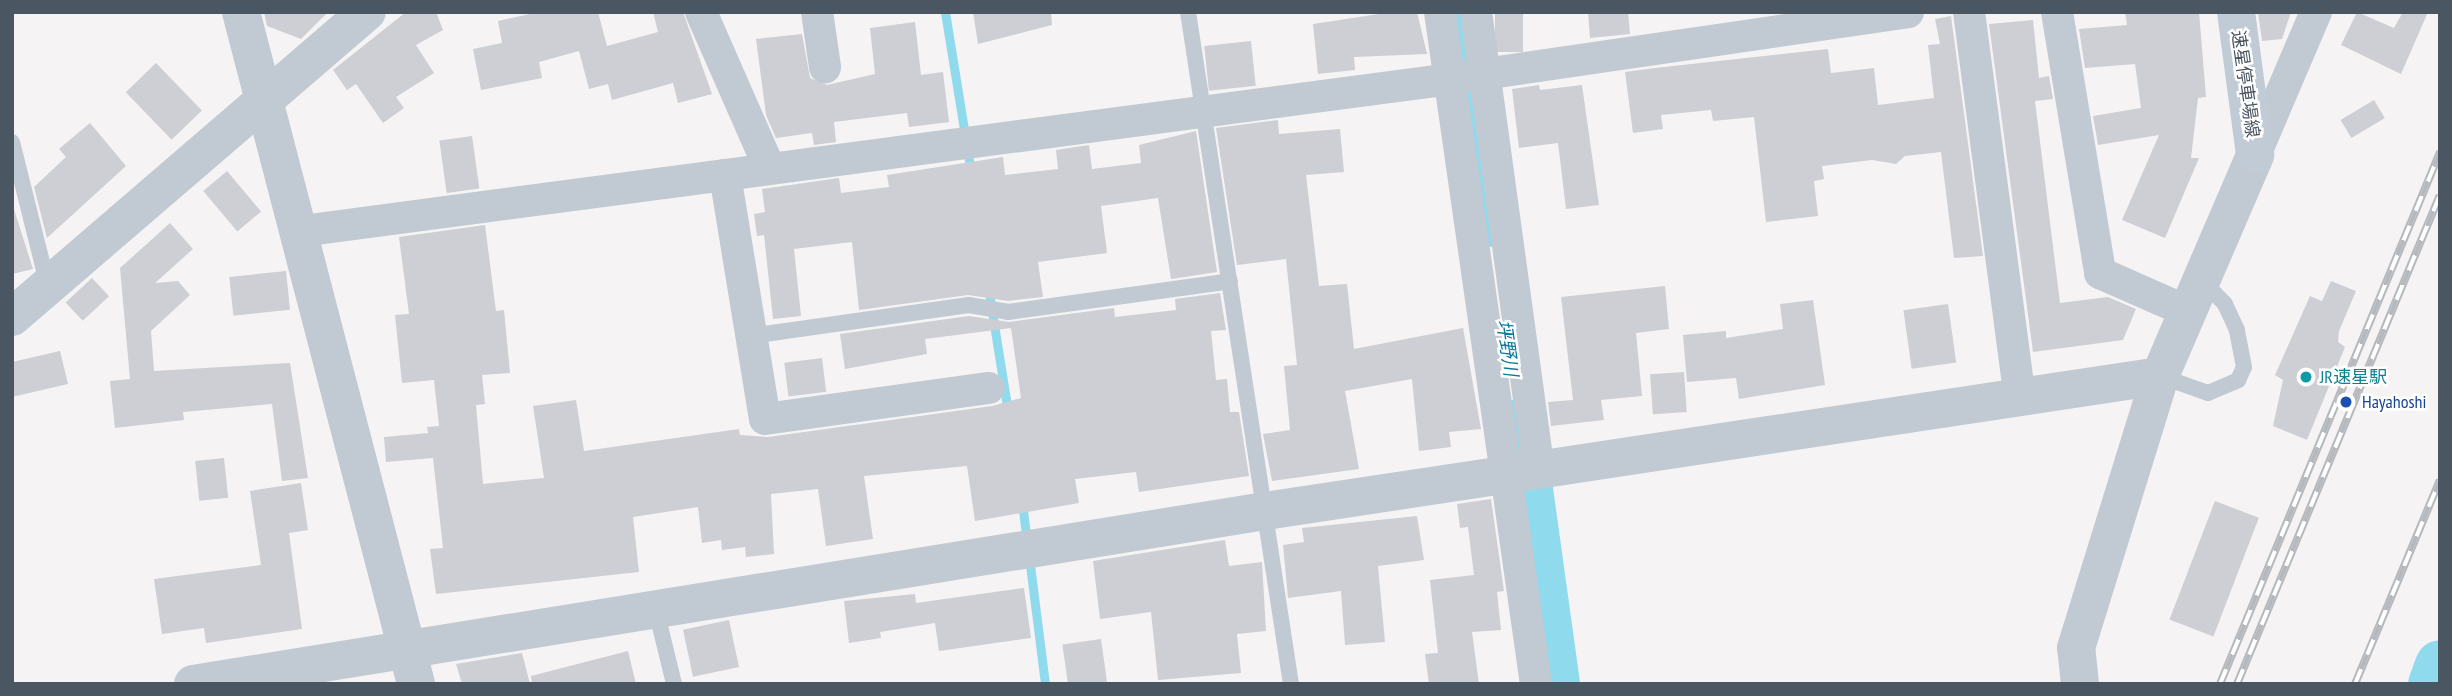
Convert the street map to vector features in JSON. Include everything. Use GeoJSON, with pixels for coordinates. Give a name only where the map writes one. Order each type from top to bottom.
{"type":"FeatureCollection","features":[{"type":"Feature","properties":{"kind":"main road","name":"速星停車場線"},"geometry":{"type":"LineString","coordinates":[[2235,12],[2255,155]]}},
{"type":"Feature","properties":{"kind":"street"},"geometry":{"type":"LineString","coordinates":[[241,12],[302,231],[412,666]]}},
{"type":"Feature","properties":{"kind":"street"},"geometry":{"type":"LineString","coordinates":[[12,317],[267,104],[367,12]]}},
{"type":"Feature","properties":{"kind":"street"},"geometry":{"type":"LineString","coordinates":[[701,12],[771,169]]}},
{"type":"Feature","properties":{"kind":"street"},"geometry":{"type":"LineString","coordinates":[[817,12],[825,67]]}},
{"type":"Feature","properties":{"kind":"street"},"geometry":{"type":"LineString","coordinates":[[1440,12],[1450,79],[1525,472]]}},
{"type":"Feature","properties":{"kind":"street"},"geometry":{"type":"LineString","coordinates":[[1476,12],[1485,74],[1525,472],[1536,684]]}},
{"type":"Feature","properties":{"kind":"street"},"geometry":{"type":"LineString","coordinates":[[302,231],[1450,79],[1908,12]]}},
{"type":"Feature","properties":{"kind":"street"},"geometry":{"type":"LineString","coordinates":[[1969,12],[2020,397]]}},
{"type":"Feature","properties":{"kind":"street"},"geometry":{"type":"LineString","coordinates":[[2057,12],[2100,273],[2193,294]]}},
{"type":"Feature","properties":{"kind":"street"},"geometry":{"type":"LineString","coordinates":[[2080,684],[2076,648],[2160,376],[2315,12]]}},
{"type":"Feature","properties":{"kind":"street"},"geometry":{"type":"LineString","coordinates":[[725,175],[765,419],[989,388]]}},
{"type":"Feature","properties":{"kind":"street"},"geometry":{"type":"LineString","coordinates":[[193,684],[412,666],[656,610],[1265,511],[2160,376]]}},
{"type":"Feature","properties":{"kind":"lane"},"geometry":{"type":"LineString","coordinates":[[1188,12],[1292,684]]}},
{"type":"Feature","properties":{"kind":"lane"},"geometry":{"type":"LineString","coordinates":[[12,142],[48,286]]}},
{"type":"Feature","properties":{"kind":"lane"},"geometry":{"type":"LineString","coordinates":[[751,336],[969,305],[1008,312],[1230,281]]}},
{"type":"Feature","properties":{"kind":"lane"},"geometry":{"type":"LineString","coordinates":[[2160,376],[2208,393],[2238,380],[2244,367],[2245,354],[2233,321],[2193,294]]}},
{"type":"Feature","properties":{"kind":"lane"},"geometry":{"type":"LineString","coordinates":[[656,610],[674,684]]}},
{"type":"Feature","properties":{"kind":"building"},"geometry":{"type":"Polygon","coordinates":[[[264,12],[328,12],[301,39],[267,26],[264,12]]]}},
{"type":"Feature","properties":{"kind":"building"},"geometry":{"type":"Polygon","coordinates":[[[406,12],[436,12],[443,30],[416,45],[434,73],[396,97],[404,108],[383,123],[356,84],[347,90],[333,70],[406,12]]]}},
{"type":"Feature","properties":{"kind":"building"},"geometry":{"type":"Polygon","coordinates":[[[539,12],[598,12],[607,46],[658,32],[653,12],[683,12],[712,94],[678,103],[673,83],[612,100],[608,84],[589,89],[579,51],[539,62],[542,78],[481,90],[473,49],[502,43],[498,21],[539,12]]]}},
{"type":"Feature","properties":{"kind":"building"},"geometry":{"type":"Polygon","coordinates":[[[973,12],[1051,12],[1052,25],[978,44],[973,12]]]}},
{"type":"Feature","properties":{"kind":"building"},"geometry":{"type":"Polygon","coordinates":[[[1392,12],[1417,12],[1427,54],[1354,57],[1355,70],[1318,74],[1313,24],[1392,12]]]}},
{"type":"Feature","properties":{"kind":"building"},"geometry":{"type":"Polygon","coordinates":[[[1495,12],[1523,12],[1523,52],[1495,52],[1495,12]]]}},
{"type":"Feature","properties":{"kind":"building"},"geometry":{"type":"Polygon","coordinates":[[[1588,12],[1628,12],[1630,34],[1590,38],[1588,12]]]}},
{"type":"Feature","properties":{"kind":"building"},"geometry":{"type":"Polygon","coordinates":[[[2125,12],[2199,12],[2206,97],[2198,98],[2191,158],[2199,158],[2165,238],[2122,220],[2159,135],[2098,145],[2093,116],[2141,108],[2135,64],[2085,68],[2079,29],[2127,25],[2125,12]]]}},
{"type":"Feature","properties":{"kind":"building"},"geometry":{"type":"Polygon","coordinates":[[[2258,12],[2291,12],[2282,39],[2262,41],[2258,12]]]}},
{"type":"Feature","properties":{"kind":"building"},"geometry":{"type":"Polygon","coordinates":[[[2357,12],[2394,28],[2403,12],[2428,12],[2401,74],[2341,45],[2357,12]]]}},
{"type":"Feature","properties":{"kind":"building"},"geometry":{"type":"Polygon","coordinates":[[[1951,16],[1983,256],[1954,258],[1941,152],[1905,156],[1896,164],[1872,160],[1822,166],[1824,179],[1814,181],[1818,216],[1766,222],[1754,117],[1713,121],[1711,110],[1661,115],[1663,129],[1633,133],[1625,72],[1655,68],[1828,49],[1831,73],[1874,68],[1878,105],[1934,98],[1928,45],[1940,44],[1935,19],[1951,16]]]}},
{"type":"Feature","properties":{"kind":"building"},"geometry":{"type":"Polygon","coordinates":[[[2033,20],[2039,78],[2049,76],[2053,99],[2035,101],[2060,303],[2108,297],[2136,309],[2123,340],[2033,352],[1989,24],[2033,20]]]}},
{"type":"Feature","properties":{"kind":"building"},"geometry":{"type":"Polygon","coordinates":[[[915,22],[921,75],[943,72],[949,122],[909,127],[907,113],[834,122],[836,142],[814,145],[812,133],[776,138],[766,115],[756,39],[802,34],[810,78],[827,85],[875,74],[870,28],[915,22]]]}},
{"type":"Feature","properties":{"kind":"building"},"geometry":{"type":"Polygon","coordinates":[[[1251,41],[1256,86],[1209,91],[1204,46],[1251,41]]]}},
{"type":"Feature","properties":{"kind":"building"},"geometry":{"type":"Polygon","coordinates":[[[156,63],[202,110],[172,140],[126,92],[156,63]]]}},
{"type":"Feature","properties":{"kind":"building"},"geometry":{"type":"Polygon","coordinates":[[[1539,85],[1540,90],[1582,85],[1599,205],[1566,209],[1558,143],[1519,148],[1512,89],[1539,85]]]}},
{"type":"Feature","properties":{"kind":"building"},"geometry":{"type":"Polygon","coordinates":[[[2374,100],[2385,118],[2351,138],[2341,120],[2374,100]]]}},
{"type":"Feature","properties":{"kind":"building"},"geometry":{"type":"Polygon","coordinates":[[[1278,120],[1279,134],[1340,129],[1344,172],[1306,175],[1319,286],[1347,284],[1354,349],[1463,328],[1481,429],[1449,432],[1451,447],[1419,451],[1412,379],[1345,391],[1359,469],[1272,481],[1263,434],[1290,430],[1284,366],[1297,365],[1286,259],[1237,265],[1216,128],[1278,120]]]}},
{"type":"Feature","properties":{"kind":"building"},"geometry":{"type":"Polygon","coordinates":[[[90,123],[126,166],[47,238],[34,187],[66,157],[59,149],[90,123]]]}},
{"type":"Feature","properties":{"kind":"building"},"geometry":{"type":"Polygon","coordinates":[[[1196,131],[1217,272],[1171,279],[1158,198],[1101,206],[1107,253],[1038,262],[1043,297],[1008,301],[968,295],[859,310],[852,242],[794,249],[801,316],[773,319],[764,235],[757,236],[754,214],[765,212],[762,189],[839,178],[841,193],[889,187],[887,175],[1003,157],[1005,175],[1058,169],[1056,150],[1089,145],[1092,169],[1141,163],[1139,145],[1196,131]]]}},
{"type":"Feature","properties":{"kind":"building"},"geometry":{"type":"Polygon","coordinates":[[[472,136],[479,188],[447,193],[439,141],[472,136]]]}},
{"type":"Feature","properties":{"kind":"building"},"geometry":{"type":"Polygon","coordinates":[[[227,171],[261,212],[237,232],[203,191],[227,171]]]}},
{"type":"Feature","properties":{"kind":"building"},"geometry":{"type":"Polygon","coordinates":[[[12,203],[33,269],[12,274],[12,203]]]}},
{"type":"Feature","properties":{"kind":"building"},"geometry":{"type":"Polygon","coordinates":[[[170,223],[193,249],[155,283],[178,281],[190,295],[151,331],[154,371],[290,363],[308,478],[282,481],[272,404],[183,412],[184,420],[115,428],[110,381],[130,379],[120,268],[170,223]]]}},
{"type":"Feature","properties":{"kind":"building"},"geometry":{"type":"Polygon","coordinates":[[[485,225],[496,311],[504,310],[510,373],[482,375],[485,404],[476,405],[483,484],[544,478],[533,406],[576,400],[584,451],[739,429],[740,435],[768,437],[992,406],[1021,398],[1011,328],[925,339],[927,354],[845,369],[840,334],[969,316],[1009,322],[1114,308],[1115,317],[1176,310],[1175,299],[1220,293],[1226,330],[1211,331],[1216,380],[1227,379],[1230,412],[1239,412],[1249,476],[1139,492],[1136,472],[1075,479],[1079,503],[975,521],[967,466],[864,476],[873,539],[826,546],[818,489],[771,494],[774,554],[746,557],[745,547],[722,550],[721,540],[702,543],[698,507],[633,517],[639,572],[436,594],[430,549],[443,548],[433,458],[386,462],[384,437],[428,433],[427,427],[439,426],[434,380],[402,383],[395,315],[409,314],[399,237],[485,225]]]}},
{"type":"Feature","properties":{"kind":"building"},"geometry":{"type":"Polygon","coordinates":[[[286,271],[290,310],[233,316],[229,277],[286,271]]]}},
{"type":"Feature","properties":{"kind":"building"},"geometry":{"type":"Polygon","coordinates":[[[92,278],[109,296],[83,321],[66,303],[92,278]]]}},
{"type":"Feature","properties":{"kind":"building","name":"JR速星駅"},"geometry":{"type":"Polygon","coordinates":[[[2331,281],[2356,291],[2339,331],[2338,342],[2345,347],[2307,440],[2273,426],[2283,380],[2275,375],[2310,296],[2322,301],[2331,281]]]}},
{"type":"Feature","properties":{"kind":"building"},"geometry":{"type":"Polygon","coordinates":[[[1665,286],[1669,329],[1636,333],[1642,396],[1601,400],[1604,420],[1551,426],[1548,402],[1573,400],[1561,297],[1665,286]]]}},
{"type":"Feature","properties":{"kind":"building"},"geometry":{"type":"Polygon","coordinates":[[[1813,300],[1825,385],[1739,399],[1736,378],[1687,382],[1683,335],[1726,331],[1726,338],[1783,329],[1780,304],[1813,300]]]}},
{"type":"Feature","properties":{"kind":"building"},"geometry":{"type":"Polygon","coordinates":[[[1948,304],[1956,362],[1912,369],[1903,310],[1948,304]]]}},
{"type":"Feature","properties":{"kind":"building"},"geometry":{"type":"Polygon","coordinates":[[[60,351],[68,384],[12,397],[12,362],[60,351]]]}},
{"type":"Feature","properties":{"kind":"building"},"geometry":{"type":"Polygon","coordinates":[[[822,358],[826,392],[788,396],[784,363],[822,358]]]}},
{"type":"Feature","properties":{"kind":"building"},"geometry":{"type":"Polygon","coordinates":[[[1684,372],[1687,412],[1653,414],[1650,374],[1684,372]]]}},
{"type":"Feature","properties":{"kind":"building"},"geometry":{"type":"Polygon","coordinates":[[[224,458],[228,498],[199,501],[195,461],[224,458]]]}},
{"type":"Feature","properties":{"kind":"building"},"geometry":{"type":"Polygon","coordinates":[[[301,483],[308,530],[289,533],[302,629],[206,643],[204,628],[162,634],[154,579],[261,565],[250,491],[301,483]]]}},
{"type":"Feature","properties":{"kind":"building"},"geometry":{"type":"Polygon","coordinates":[[[1491,499],[1504,591],[1497,592],[1501,630],[1472,632],[1479,684],[1429,684],[1425,654],[1438,653],[1430,580],[1474,575],[1468,527],[1460,528],[1457,504],[1491,499]]]}},
{"type":"Feature","properties":{"kind":"building"},"geometry":{"type":"Polygon","coordinates":[[[2215,501],[2259,518],[2213,636],[2169,620],[2215,501]]]}},
{"type":"Feature","properties":{"kind":"building"},"geometry":{"type":"Polygon","coordinates":[[[1417,516],[1424,560],[1378,566],[1385,642],[1345,645],[1341,591],[1288,598],[1283,545],[1304,542],[1302,528],[1417,516]]]}},
{"type":"Feature","properties":{"kind":"building"},"geometry":{"type":"Polygon","coordinates":[[[1225,540],[1229,566],[1262,562],[1266,631],[1237,634],[1241,673],[1158,680],[1151,612],[1100,619],[1093,561],[1225,540]]]}},
{"type":"Feature","properties":{"kind":"building"},"geometry":{"type":"Polygon","coordinates":[[[1024,588],[1031,638],[939,651],[935,623],[880,632],[881,638],[849,643],[844,601],[915,594],[916,603],[1024,588]]]}},
{"type":"Feature","properties":{"kind":"building"},"geometry":{"type":"Polygon","coordinates":[[[729,620],[739,667],[693,677],[683,630],[729,620]]]}},
{"type":"Feature","properties":{"kind":"building"},"geometry":{"type":"Polygon","coordinates":[[[1101,639],[1107,684],[1068,684],[1062,644],[1101,639]]]}},
{"type":"Feature","properties":{"kind":"building"},"geometry":{"type":"Polygon","coordinates":[[[628,651],[636,684],[532,684],[531,676],[628,651]]]}},
{"type":"Feature","properties":{"kind":"building"},"geometry":{"type":"Polygon","coordinates":[[[522,653],[530,684],[462,684],[456,664],[522,653]]]}},
{"type":"Feature","properties":{"kind":"waterway"},"geometry":{"type":"LineString","coordinates":[[945,12],[971,173]]}},
{"type":"Feature","properties":{"kind":"waterway","name":"坪野川"},"geometry":{"type":"LineString","coordinates":[[1459,12],[1489,221]]}},
{"type":"Feature","properties":{"kind":"waterway"},"geometry":{"type":"LineString","coordinates":[[988,287],[1008,412]]}},
{"type":"Feature","properties":{"kind":"waterway","name":"坪野川"},"geometry":{"type":"LineString","coordinates":[[1518,424],[1554,684]]}},
{"type":"Feature","properties":{"kind":"waterway"},"geometry":{"type":"LineString","coordinates":[[1022,502],[1027,540]]}},
{"type":"Feature","properties":{"kind":"waterway"},"geometry":{"type":"LineString","coordinates":[[1029,557],[1045,684]]}},
{"type":"Feature","properties":{"kind":"waterway"},"geometry":{"type":"LineString","coordinates":[[2433,684],[2440,665]]}},
{"type":"Feature","properties":{"kind":"railway"},"geometry":{"type":"LineString","coordinates":[[2220,684],[2440,152]]}},
{"type":"Feature","properties":{"kind":"railway"},"geometry":{"type":"LineString","coordinates":[[2237,684],[2440,195]]}},
{"type":"Feature","properties":{"kind":"railway"},"geometry":{"type":"LineString","coordinates":[[2355,684],[2440,480]]}},
{"type":"Feature","properties":{"kind":"place","name":"JR速星駅"},"geometry":{"type":"Point","coordinates":[2306,377]}},
{"type":"Feature","properties":{"kind":"place","name":"Hayahoshi"},"geometry":{"type":"Point","coordinates":[2346,402]}}]}
